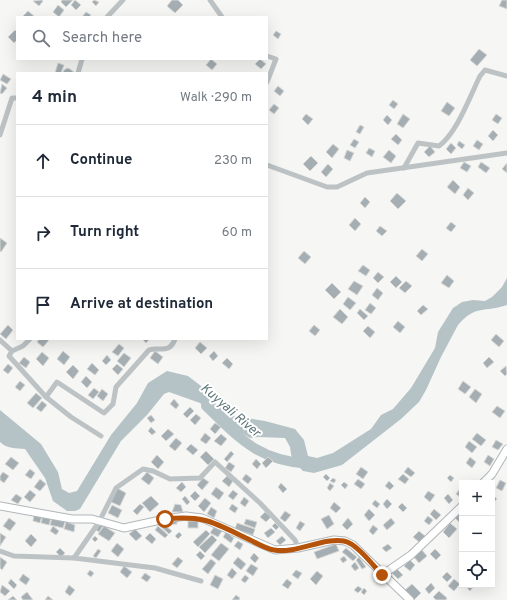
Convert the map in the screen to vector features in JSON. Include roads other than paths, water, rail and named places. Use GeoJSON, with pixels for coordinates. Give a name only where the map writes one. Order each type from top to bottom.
{"type":"FeatureCollection","features":[{"type":"Feature","properties":{"kind":"main road"},"geometry":{"type":"LineString","coordinates":[[486,480],[492,474],[507,449]]}},
{"type":"Feature","properties":{"kind":"main road"},"geometry":{"type":"LineString","coordinates":[[0,506],[72,519],[92,519],[124,528],[186,516],[202,518],[274,550],[298,548],[334,540],[345,541],[353,545],[382,575],[410,600]]}},
{"type":"Feature","properties":{"kind":"main road"},"geometry":{"type":"LineString","coordinates":[[382,575],[411,555],[434,535],[459,509]]}},
{"type":"Feature","properties":{"kind":"street"},"geometry":{"type":"LineString","coordinates":[[108,16],[123,0]]}},
{"type":"Feature","properties":{"kind":"street"},"geometry":{"type":"LineString","coordinates":[[210,0],[221,16]]}},
{"type":"Feature","properties":{"kind":"street"},"geometry":{"type":"LineString","coordinates":[[268,56],[276,59],[268,79]]}},
{"type":"Feature","properties":{"kind":"street"},"geometry":{"type":"LineString","coordinates":[[78,72],[82,60]]}},
{"type":"Feature","properties":{"kind":"street"},"geometry":{"type":"LineString","coordinates":[[404,168],[418,143],[439,146],[444,143],[458,121],[480,76],[485,70],[507,76]]}},
{"type":"Feature","properties":{"kind":"street"},"geometry":{"type":"LineString","coordinates":[[0,135],[12,98],[16,98]]}},
{"type":"Feature","properties":{"kind":"street"},"geometry":{"type":"LineString","coordinates":[[268,165],[328,187],[337,188],[367,173],[507,153]]}},
{"type":"Feature","properties":{"kind":"street"},"geometry":{"type":"LineString","coordinates":[[0,340],[12,351]]}},
{"type":"Feature","properties":{"kind":"street"},"geometry":{"type":"LineString","coordinates":[[29,340],[23,346],[12,351],[9,356],[11,361],[20,368],[46,397],[71,417],[101,436]]}},
{"type":"Feature","properties":{"kind":"street"},"geometry":{"type":"LineString","coordinates":[[46,397],[57,382],[104,414],[113,404],[116,387],[149,350],[165,349],[172,344],[174,340]]}},
{"type":"Feature","properties":{"kind":"street"},"geometry":{"type":"LineString","coordinates":[[74,558],[99,522],[116,488],[143,469],[170,479],[200,478],[215,462],[260,502],[295,540],[298,548]]}},
{"type":"Feature","properties":{"kind":"street"},"geometry":{"type":"LineString","coordinates":[[0,551],[14,556],[74,558],[156,568],[201,581]]}},
{"type":"Feature","properties":{"kind":"waterway","name":"Kuyyali River"},"geometry":{"type":"LineString","coordinates":[[206,406],[230,429],[263,453],[291,462],[309,464]]}}]}
